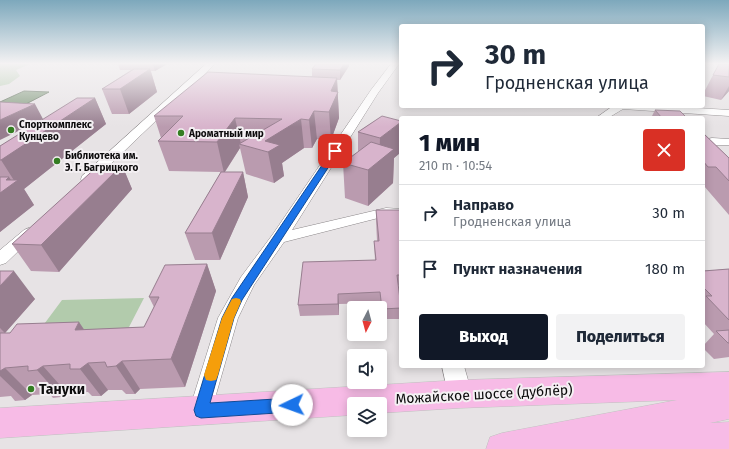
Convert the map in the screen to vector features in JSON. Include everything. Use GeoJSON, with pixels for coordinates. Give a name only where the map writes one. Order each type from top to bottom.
{"type":"FeatureCollection","features":[{"type":"Feature","properties":{"kind":"main road","name":"Можайское шоссе (дублёр)"},"geometry":{"type":"LineString","coordinates":[[0,423],[460,394],[729,385]]}},
{"type":"Feature","properties":{"kind":"main road"},"geometry":{"type":"LineString","coordinates":[[502,449],[729,405]]}},
{"type":"Feature","properties":{"kind":"main road"},"geometry":{"type":"LineString","coordinates":[[573,449],[729,438]]}},
{"type":"Feature","properties":{"kind":"street"},"geometry":{"type":"LineString","coordinates":[[80,185],[188,85]]}},
{"type":"Feature","properties":{"kind":"street"},"geometry":{"type":"LineString","coordinates":[[201,410],[228,318],[247,282],[279,238],[379,85]]}},
{"type":"Feature","properties":{"kind":"street"},"geometry":{"type":"LineString","coordinates":[[604,116],[616,108]]}},
{"type":"Feature","properties":{"kind":"street"},"geometry":{"type":"LineString","coordinates":[[653,108],[729,113]]}},
{"type":"Feature","properties":{"kind":"street"},"geometry":{"type":"LineString","coordinates":[[729,142],[712,141],[708,145],[729,170]]}},
{"type":"Feature","properties":{"kind":"street"},"geometry":{"type":"LineString","coordinates":[[279,238],[386,212],[399,213]]}},
{"type":"Feature","properties":{"kind":"street"},"geometry":{"type":"LineString","coordinates":[[0,260],[35,227]]}},
{"type":"Feature","properties":{"kind":"street"},"geometry":{"type":"LineString","coordinates":[[454,368],[460,394]]}},
{"type":"Feature","properties":{"kind":"shaded area"},"geometry":{"type":"Polygon","coordinates":[[[24,91],[49,92],[26,104],[0,102],[24,91]]]}},
{"type":"Feature","properties":{"kind":"shaded area"},"geometry":{"type":"Polygon","coordinates":[[[144,298],[128,329],[39,331],[62,300],[144,298]]]}},
{"type":"Feature","properties":{"kind":"building"},"geometry":{"type":"Polygon","coordinates":[[[108,85],[126,85],[120,89],[102,89],[108,85]]]}},
{"type":"Feature","properties":{"kind":"building"},"geometry":{"type":"Polygon","coordinates":[[[192,85],[334,85],[331,91],[338,92],[329,112],[314,111],[309,120],[301,119],[265,141],[280,145],[268,152],[239,144],[282,119],[235,118],[217,142],[158,141],[183,116],[154,116],[192,85]]]}},
{"type":"Feature","properties":{"kind":"building"},"geometry":{"type":"Polygon","coordinates":[[[77,98],[95,98],[0,160],[0,146],[77,98]]]}},
{"type":"Feature","properties":{"kind":"building"},"geometry":{"type":"Polygon","coordinates":[[[0,102],[35,104],[0,120],[0,102]]]}},
{"type":"Feature","properties":{"kind":"building"},"geometry":{"type":"Polygon","coordinates":[[[655,110],[680,111],[685,116],[660,116],[655,110]]]}},
{"type":"Feature","properties":{"kind":"building"},"geometry":{"type":"Polygon","coordinates":[[[382,116],[399,120],[399,124],[380,138],[358,132],[382,116]]]}},
{"type":"Feature","properties":{"kind":"building"},"geometry":{"type":"Polygon","coordinates":[[[705,135],[729,158],[729,181],[716,167],[708,167],[705,163],[705,135]]]}},
{"type":"Feature","properties":{"kind":"building"},"geometry":{"type":"Polygon","coordinates":[[[371,142],[394,149],[368,170],[343,163],[371,142]]]}},
{"type":"Feature","properties":{"kind":"building"},"geometry":{"type":"Polygon","coordinates":[[[100,164],[122,165],[41,245],[12,244],[100,164]]]}},
{"type":"Feature","properties":{"kind":"building"},"geometry":{"type":"Polygon","coordinates":[[[221,172],[243,172],[212,233],[185,233],[221,172]]]}},
{"type":"Feature","properties":{"kind":"building"},"geometry":{"type":"Polygon","coordinates":[[[0,177],[9,177],[6,180],[18,180],[0,193],[0,177]]]}},
{"type":"Feature","properties":{"kind":"building"},"geometry":{"type":"Polygon","coordinates":[[[376,210],[399,210],[399,275],[397,275],[399,308],[387,309],[387,301],[381,301],[380,292],[338,294],[338,304],[298,305],[303,262],[376,260],[374,241],[379,241],[376,210]]]}},
{"type":"Feature","properties":{"kind":"building"},"geometry":{"type":"Polygon","coordinates":[[[207,264],[171,359],[122,361],[116,366],[107,367],[105,362],[88,363],[80,369],[70,369],[70,364],[43,366],[37,370],[28,371],[28,366],[5,368],[0,371],[0,333],[10,333],[17,324],[79,322],[75,330],[144,327],[159,297],[149,297],[165,265],[207,264]]]}},
{"type":"Feature","properties":{"kind":"building"},"geometry":{"type":"Polygon","coordinates":[[[729,269],[729,320],[706,296],[712,296],[705,289],[705,271],[729,269]]]}},
{"type":"Feature","properties":{"kind":"building"},"geometry":{"type":"Polygon","coordinates":[[[0,271],[14,271],[0,286],[0,271]]]}},
{"type":"Feature","properties":{"kind":"building"},"geometry":{"type":"Polygon","coordinates":[[[729,330],[729,343],[716,331],[729,330]]]}},
{"type":"Feature","properties":{"kind":"slow traffic"},"geometry":{"type":"LineString","coordinates":[[211,375],[228,318],[236,302]]}},
{"type":"Feature","properties":{"kind":"place","name":"Спорткомплекс Кунцево"},"geometry":{"type":"Point","coordinates":[11,130]}},
{"type":"Feature","properties":{"kind":"place","name":"Ароматный мир"},"geometry":{"type":"Point","coordinates":[181,133]}},
{"type":"Feature","properties":{"kind":"place","name":"Библиотека им. Э. Г. Багрицкого"},"geometry":{"type":"Point","coordinates":[57,161]}},
{"type":"Feature","properties":{"kind":"place","name":"Тануки"},"geometry":{"type":"Point","coordinates":[31,389]}},
{"type":"Feature","properties":{"kind":"route"},"geometry":{"type":"LineString","coordinates":[[292,405],[201,410],[228,318],[238,298],[247,282],[279,238],[335,151]]}}]}
